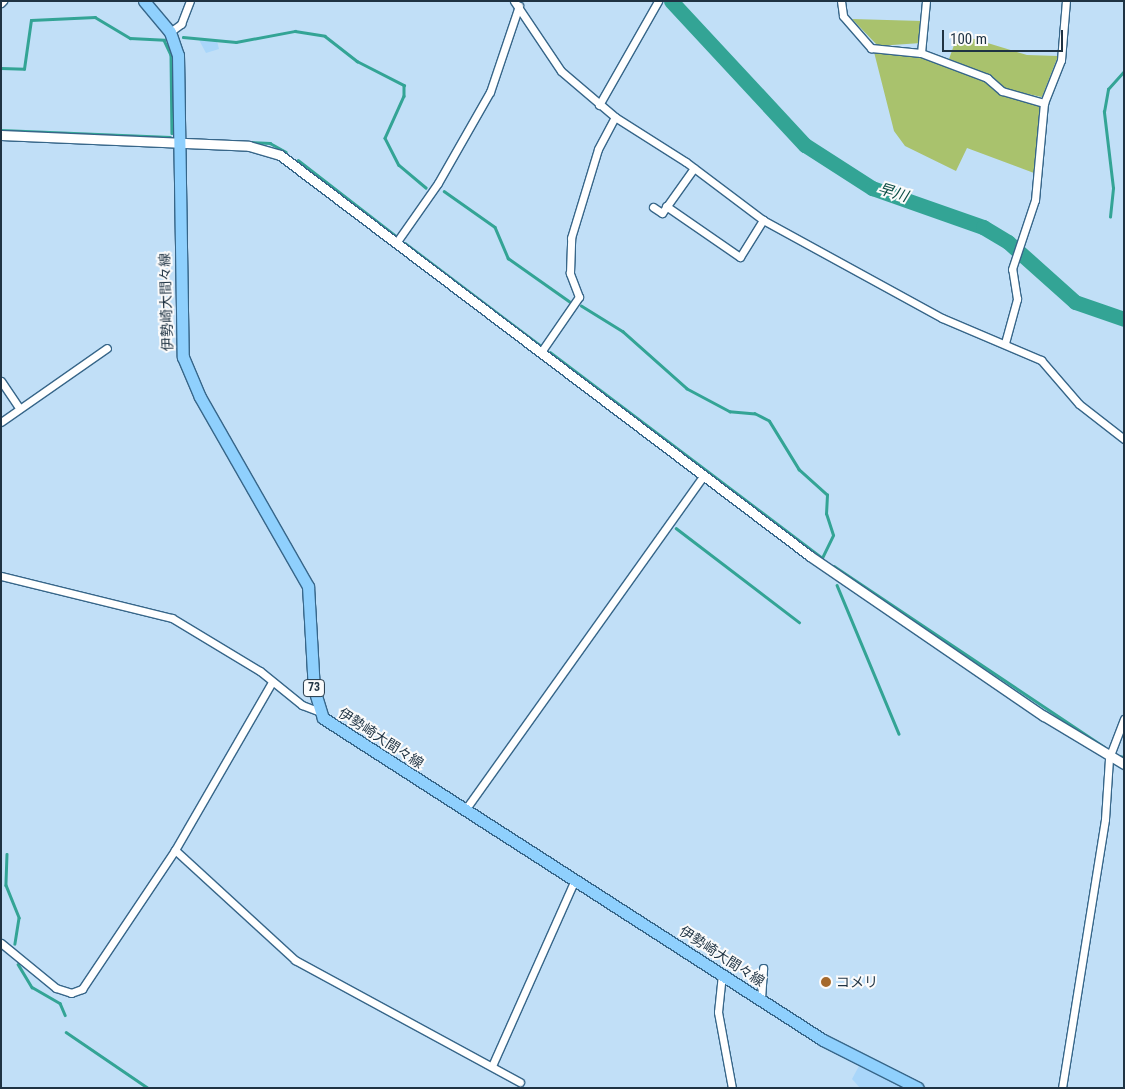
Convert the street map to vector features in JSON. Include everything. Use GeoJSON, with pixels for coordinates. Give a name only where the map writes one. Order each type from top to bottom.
{"type":"FeatureCollection","features":[{"type":"Feature","properties":{"kind":"main road","name":"伊勢崎大間々線"},"geometry":{"type":"LineString","coordinates":[[144,1],[170,32],[178,55],[183,357],[200,397],[308,586],[314,689],[320,712],[335,728],[847,1054],[918,1088]]}},
{"type":"Feature","properties":{"kind":"street"},"geometry":{"type":"LineString","coordinates":[[170,32],[181,24],[190,1]]}},
{"type":"Feature","properties":{"kind":"street"},"geometry":{"type":"LineString","coordinates":[[600,105],[658,1]]}},
{"type":"Feature","properties":{"kind":"street"},"geometry":{"type":"LineString","coordinates":[[841,1],[843,16],[868,46],[921,53],[987,78],[1002,91],[1044,103]]}},
{"type":"Feature","properties":{"kind":"street"},"geometry":{"type":"LineString","coordinates":[[921,53],[926,1]]}},
{"type":"Feature","properties":{"kind":"street"},"geometry":{"type":"LineString","coordinates":[[1005,343],[1017,299],[1013,265],[1022,243],[1044,143],[1044,103],[1062,60],[1066,1]]}},
{"type":"Feature","properties":{"kind":"street"},"geometry":{"type":"LineString","coordinates":[[516,3],[561,71],[614,117],[694,168],[763,220],[942,318],[1005,343],[1041,360],[1079,404],[1124,439]]}},
{"type":"Feature","properties":{"kind":"street"},"geometry":{"type":"LineString","coordinates":[[396,243],[438,183],[490,92],[516,3]]}},
{"type":"Feature","properties":{"kind":"street"},"geometry":{"type":"LineString","coordinates":[[541,352],[579,297],[569,249],[598,149],[614,117]]}},
{"type":"Feature","properties":{"kind":"street"},"geometry":{"type":"LineString","coordinates":[[1,136],[272,151],[817,562],[1109,758],[1124,764]]}},
{"type":"Feature","properties":{"kind":"street"},"geometry":{"type":"LineString","coordinates":[[653,207],[662,213],[694,168]]}},
{"type":"Feature","properties":{"kind":"street"},"geometry":{"type":"LineString","coordinates":[[666,206],[740,257],[763,220]]}},
{"type":"Feature","properties":{"kind":"street"},"geometry":{"type":"LineString","coordinates":[[1,422],[107,348]]}},
{"type":"Feature","properties":{"kind":"street"},"geometry":{"type":"LineString","coordinates":[[1,381],[19,408]]}},
{"type":"Feature","properties":{"kind":"street"},"geometry":{"type":"LineString","coordinates":[[465,810],[704,476]]}},
{"type":"Feature","properties":{"kind":"street"},"geometry":{"type":"LineString","coordinates":[[1,576],[172,618],[272,682],[302,705],[320,712]]}},
{"type":"Feature","properties":{"kind":"street"},"geometry":{"type":"LineString","coordinates":[[1,943],[45,982],[77,992],[92,978],[175,850],[272,682]]}},
{"type":"Feature","properties":{"kind":"street"},"geometry":{"type":"LineString","coordinates":[[1062,1088],[1106,819],[1109,758],[1124,719]]}},
{"type":"Feature","properties":{"kind":"street"},"geometry":{"type":"LineString","coordinates":[[175,850],[295,960],[520,1082]]}},
{"type":"Feature","properties":{"kind":"street"},"geometry":{"type":"LineString","coordinates":[[492,1066],[575,880]]}},
{"type":"Feature","properties":{"kind":"street"},"geometry":{"type":"LineString","coordinates":[[761,999],[763,968]]}},
{"type":"Feature","properties":{"kind":"street"},"geometry":{"type":"LineString","coordinates":[[722,974],[718,1012],[732,1088]]}},
{"type":"Feature","properties":{"kind":"shaded area"},"geometry":{"type":"Polygon","coordinates":[[[198,38],[217,41],[219,49],[206,53],[198,38]]]}},
{"type":"Feature","properties":{"kind":"shaded area"},"geometry":{"type":"Polygon","coordinates":[[[859,1066],[905,1088],[860,1088],[852,1079],[859,1066]]]}},
{"type":"Feature","properties":{"kind":"green space"},"geometry":{"type":"Polygon","coordinates":[[[852,19],[922,21],[921,43],[878,46],[852,19]]]}},
{"type":"Feature","properties":{"kind":"green space"},"geometry":{"type":"Polygon","coordinates":[[[958,34],[1027,55],[1058,56],[1042,97],[1005,89],[989,75],[949,59],[958,34]]]}},
{"type":"Feature","properties":{"kind":"green space"},"geometry":{"type":"Polygon","coordinates":[[[874,52],[915,54],[983,80],[1003,96],[1040,106],[1034,173],[967,148],[956,171],[905,146],[894,131],[874,52]]]}},
{"type":"Feature","properties":{"kind":"waterway","name":"早川"},"geometry":{"type":"LineString","coordinates":[[671,1],[805,145],[872,188],[983,227],[1008,242],[1075,302],[1124,319]]}},
{"type":"Feature","properties":{"kind":"waterway"},"geometry":{"type":"LineString","coordinates":[[1,68],[24,69],[31,20],[95,17],[130,38],[164,40],[171,55],[172,133]]}},
{"type":"Feature","properties":{"kind":"waterway"},"geometry":{"type":"LineString","coordinates":[[183,37],[236,42],[295,31],[325,36],[357,61],[404,85],[404,96],[385,138],[399,165],[426,188]]}},
{"type":"Feature","properties":{"kind":"waterway"},"geometry":{"type":"LineString","coordinates":[[1110,217],[1113,188],[1104,112],[1108,89],[1124,71]]}},
{"type":"Feature","properties":{"kind":"waterway"},"geometry":{"type":"LineString","coordinates":[[1,130],[170,137]]}},
{"type":"Feature","properties":{"kind":"waterway"},"geometry":{"type":"LineString","coordinates":[[250,142],[270,143],[286,152]]}},
{"type":"Feature","properties":{"kind":"waterway"},"geometry":{"type":"LineString","coordinates":[[298,160],[396,236]]}},
{"type":"Feature","properties":{"kind":"waterway"},"geometry":{"type":"LineString","coordinates":[[444,191],[495,227],[508,258],[569,301]]}},
{"type":"Feature","properties":{"kind":"waterway"},"geometry":{"type":"LineString","coordinates":[[405,243],[540,345]]}},
{"type":"Feature","properties":{"kind":"waterway"},"geometry":{"type":"LineString","coordinates":[[550,352],[822,558],[833,535],[826,514],[827,495],[799,470],[769,421],[755,414],[730,412],[687,389],[623,332],[581,306]]}},
{"type":"Feature","properties":{"kind":"waterway"},"geometry":{"type":"LineString","coordinates":[[676,528],[799,622]]}},
{"type":"Feature","properties":{"kind":"waterway"},"geometry":{"type":"LineString","coordinates":[[834,566],[1104,747]]}},
{"type":"Feature","properties":{"kind":"waterway"},"geometry":{"type":"LineString","coordinates":[[837,585],[899,734]]}},
{"type":"Feature","properties":{"kind":"waterway"},"geometry":{"type":"LineString","coordinates":[[1119,756],[1124,757]]}},
{"type":"Feature","properties":{"kind":"waterway"},"geometry":{"type":"LineString","coordinates":[[7,854],[6,885],[19,918],[15,944]]}},
{"type":"Feature","properties":{"kind":"waterway"},"geometry":{"type":"LineString","coordinates":[[18,964],[32,987],[60,1003],[65,1015]]}},
{"type":"Feature","properties":{"kind":"waterway"},"geometry":{"type":"LineString","coordinates":[[66,1032],[148,1088]]}},
{"type":"Feature","properties":{"kind":"place","name":"コメリ"},"geometry":{"type":"Point","coordinates":[826,982]}}]}
